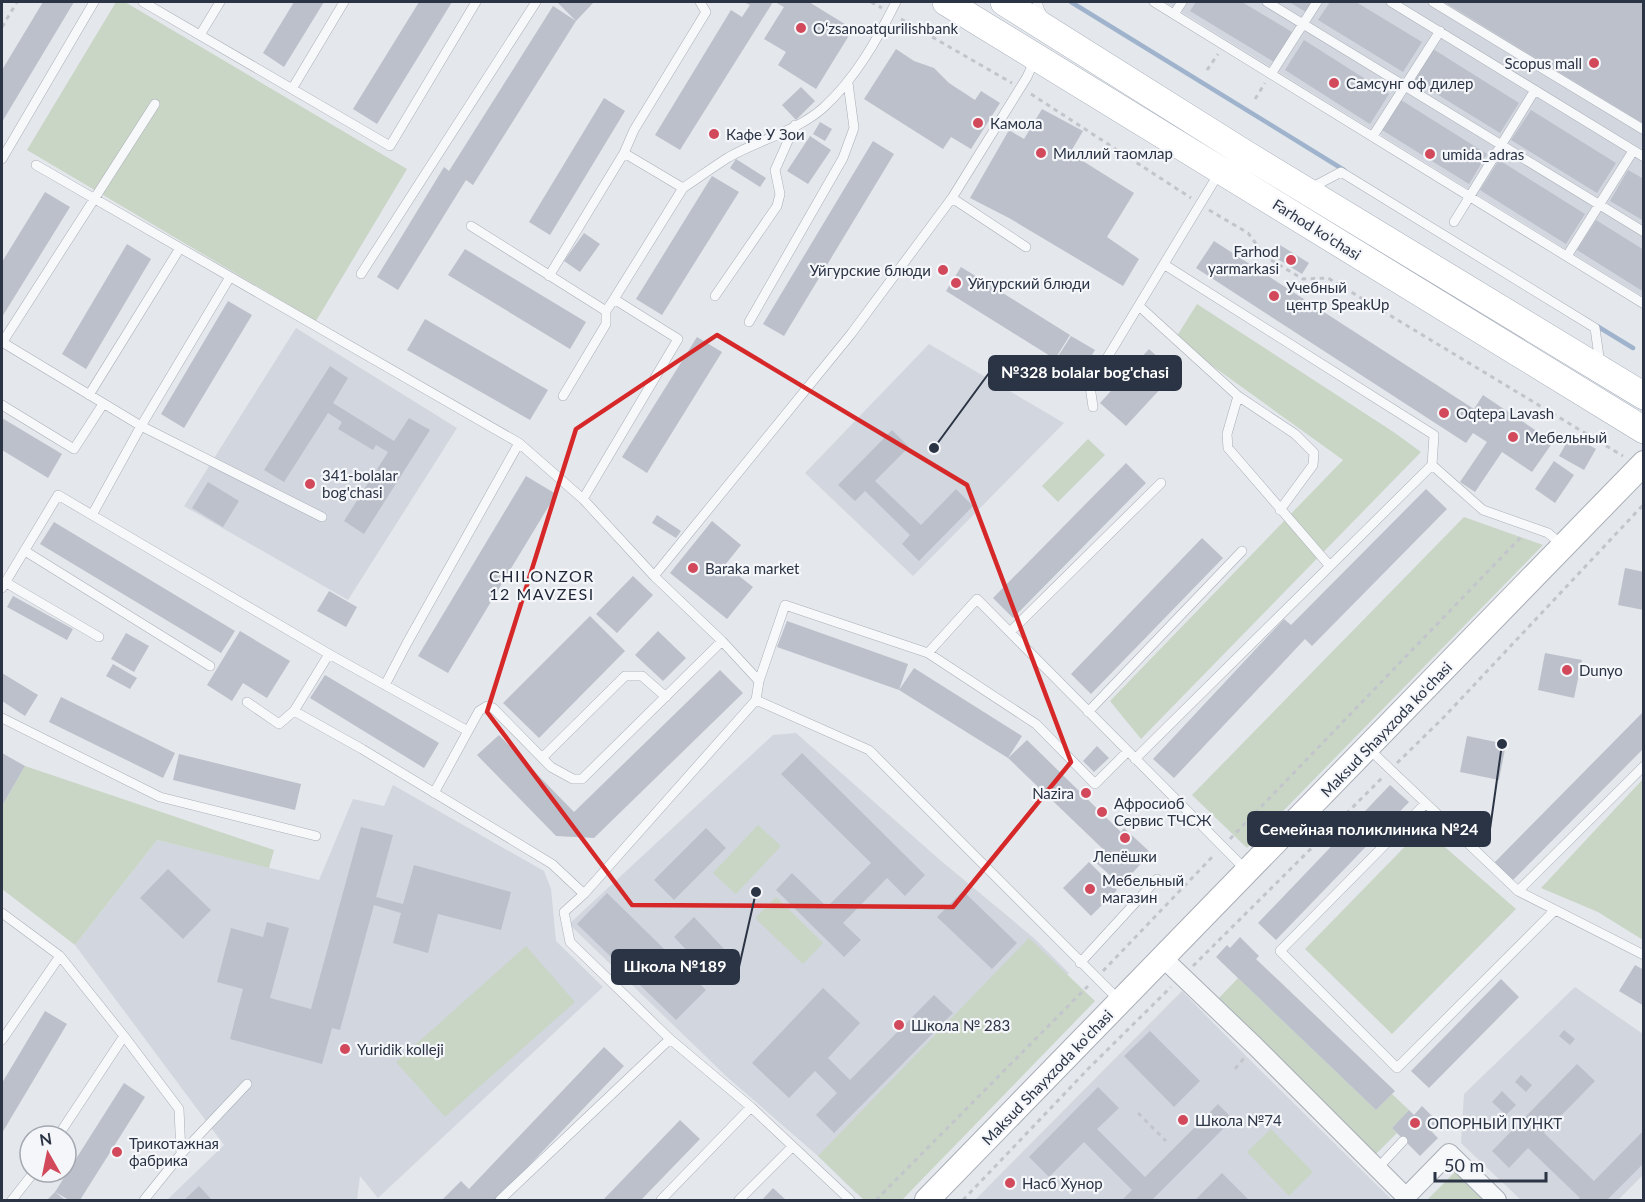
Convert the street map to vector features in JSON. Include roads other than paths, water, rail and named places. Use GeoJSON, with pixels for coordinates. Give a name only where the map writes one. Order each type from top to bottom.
{"type":"FeatureCollection","features":[{"type":"Feature","properties":{"kind":"main road","name":"Farhod ko'chasi"},"geometry":{"type":"LineString","coordinates":[[946,2],[1644,430]]}},
{"type":"Feature","properties":{"kind":"main road","name":"Farhod ko'chasi"},"geometry":{"type":"LineString","coordinates":[[991,29],[1006,2],[1059,38],[1306,191],[1644,396]]}},
{"type":"Feature","properties":{"kind":"street","name":"Maksud Shayxzoda ko'chasi"},"geometry":{"type":"LineString","coordinates":[[927,1200],[1642,465]]}},
{"type":"Feature","properties":{"kind":"street"},"geometry":{"type":"LineString","coordinates":[[1163,958],[1407,1199],[1449,1152],[1497,1200]]}},
{"type":"Feature","properties":{"kind":"lane"},"geometry":{"type":"LineString","coordinates":[[2,159],[94,2]]}},
{"type":"Feature","properties":{"kind":"lane"},"geometry":{"type":"LineString","coordinates":[[143,2],[390,146],[476,2]]}},
{"type":"Feature","properties":{"kind":"lane"},"geometry":{"type":"LineString","coordinates":[[200,35],[220,2]]}},
{"type":"Feature","properties":{"kind":"lane"},"geometry":{"type":"LineString","coordinates":[[292,89],[344,2]]}},
{"type":"Feature","properties":{"kind":"lane"},"geometry":{"type":"LineString","coordinates":[[361,274],[536,2]]}},
{"type":"Feature","properties":{"kind":"lane"},"geometry":{"type":"LineString","coordinates":[[549,276],[706,12],[700,2]]}},
{"type":"Feature","properties":{"kind":"lane"},"geometry":{"type":"LineString","coordinates":[[563,396],[606,324],[606,311],[683,188],[729,157],[795,125],[822,109],[848,83],[896,2]]}},
{"type":"Feature","properties":{"kind":"lane"},"geometry":{"type":"LineString","coordinates":[[1037,2],[1040,11],[1059,38]]}},
{"type":"Feature","properties":{"kind":"lane"},"geometry":{"type":"LineString","coordinates":[[1154,2],[1644,304]]}},
{"type":"Feature","properties":{"kind":"lane"},"geometry":{"type":"LineString","coordinates":[[1174,14],[1182,2]]}},
{"type":"Feature","properties":{"kind":"lane"},"geometry":{"type":"LineString","coordinates":[[1267,2],[1644,232]]}},
{"type":"Feature","properties":{"kind":"lane"},"geometry":{"type":"LineString","coordinates":[[1271,74],[1317,2]]}},
{"type":"Feature","properties":{"kind":"lane"},"geometry":{"type":"LineString","coordinates":[[1391,2],[1644,157]]}},
{"type":"Feature","properties":{"kind":"lane"},"geometry":{"type":"LineString","coordinates":[[1433,2],[1644,130]]}},
{"type":"Feature","properties":{"kind":"lane"},"geometry":{"type":"LineString","coordinates":[[1373,136],[1440,31]]}},
{"type":"Feature","properties":{"kind":"lane"},"geometry":{"type":"LineString","coordinates":[[654,576],[851,334],[952,198],[1036,57]]}},
{"type":"Feature","properties":{"kind":"lane"},"geometry":{"type":"LineString","coordinates":[[749,322],[843,158],[854,128],[848,83]]}},
{"type":"Feature","properties":{"kind":"lane"},"geometry":{"type":"LineString","coordinates":[[1454,222],[1535,90]]}},
{"type":"Feature","properties":{"kind":"lane"},"geometry":{"type":"LineString","coordinates":[[154,104],[2,343],[141,426],[322,517]]}},
{"type":"Feature","properties":{"kind":"lane"},"geometry":{"type":"LineString","coordinates":[[715,296],[777,206],[780,194],[775,170],[795,125]]}},
{"type":"Feature","properties":{"kind":"lane"},"geometry":{"type":"LineString","coordinates":[[1567,256],[1633,151]]}},
{"type":"Feature","properties":{"kind":"lane"},"geometry":{"type":"LineString","coordinates":[[624,153],[683,188]]}},
{"type":"Feature","properties":{"kind":"lane"},"geometry":{"type":"LineString","coordinates":[[36,165],[519,443],[583,499],[654,576],[722,641],[759,681]]}},
{"type":"Feature","properties":{"kind":"lane"},"geometry":{"type":"LineString","coordinates":[[1093,407],[1090,386],[1221,170]]}},
{"type":"Feature","properties":{"kind":"lane"},"geometry":{"type":"LineString","coordinates":[[952,198],[1026,247]]}},
{"type":"Feature","properties":{"kind":"lane"},"geometry":{"type":"LineString","coordinates":[[471,226],[606,311]]}},
{"type":"Feature","properties":{"kind":"lane"},"geometry":{"type":"LineString","coordinates":[[89,395],[180,248]]}},
{"type":"Feature","properties":{"kind":"lane"},"geometry":{"type":"LineString","coordinates":[[1135,759],[1432,465],[1434,435],[1165,265]]}},
{"type":"Feature","properties":{"kind":"lane"},"geometry":{"type":"LineString","coordinates":[[92,515],[141,426],[230,277]]}},
{"type":"Feature","properties":{"kind":"lane"},"geometry":{"type":"LineString","coordinates":[[583,499],[678,339],[614,299]]}},
{"type":"Feature","properties":{"kind":"lane"},"geometry":{"type":"LineString","coordinates":[[1139,306],[1239,396],[1295,434],[1314,453],[1314,465],[1280,510]]}},
{"type":"Feature","properties":{"kind":"lane"},"geometry":{"type":"LineString","coordinates":[[1239,396],[1227,434],[1228,448],[1329,565]]}},
{"type":"Feature","properties":{"kind":"lane"},"geometry":{"type":"LineString","coordinates":[[2,405],[74,449],[103,404]]}},
{"type":"Feature","properties":{"kind":"lane"},"geometry":{"type":"LineString","coordinates":[[385,686],[519,443]]}},
{"type":"Feature","properties":{"kind":"lane"},"geometry":{"type":"LineString","coordinates":[[1432,465],[1484,510],[1548,532],[1563,546]]}},
{"type":"Feature","properties":{"kind":"lane"},"geometry":{"type":"LineString","coordinates":[[1010,632],[1161,483]]}},
{"type":"Feature","properties":{"kind":"lane"},"geometry":{"type":"LineString","coordinates":[[99,637],[4,585],[58,495],[329,654],[468,731]]}},
{"type":"Feature","properties":{"kind":"lane"},"geometry":{"type":"LineString","coordinates":[[25,550],[210,666]]}},
{"type":"Feature","properties":{"kind":"lane"},"geometry":{"type":"LineString","coordinates":[[1088,712],[1242,551]]}},
{"type":"Feature","properties":{"kind":"lane"},"geometry":{"type":"LineString","coordinates":[[928,653],[977,599],[1247,871]]}},
{"type":"Feature","properties":{"kind":"lane"},"geometry":{"type":"LineString","coordinates":[[850,1200],[751,1107],[670,1039],[570,942],[564,912],[584,894],[756,700],[759,681],[785,605],[928,653],[1036,724],[1095,784],[1127,752]]}},
{"type":"Feature","properties":{"kind":"lane"},"geometry":{"type":"LineString","coordinates":[[434,793],[478,711],[487,706],[493,708],[551,767],[573,779],[582,778],[722,641]]}},
{"type":"Feature","properties":{"kind":"lane"},"geometry":{"type":"LineString","coordinates":[[247,702],[279,724],[294,711],[329,654]]}},
{"type":"Feature","properties":{"kind":"lane"},"geometry":{"type":"LineString","coordinates":[[542,758],[625,676],[642,676],[666,697]]}},
{"type":"Feature","properties":{"kind":"lane"},"geometry":{"type":"LineString","coordinates":[[756,700],[869,750],[1120,1002]]}},
{"type":"Feature","properties":{"kind":"lane"},"geometry":{"type":"LineString","coordinates":[[294,711],[362,749],[552,864],[584,894]]}},
{"type":"Feature","properties":{"kind":"lane"},"geometry":{"type":"LineString","coordinates":[[2,718],[160,797],[316,836]]}},
{"type":"Feature","properties":{"kind":"lane"},"geometry":{"type":"LineString","coordinates":[[1368,747],[1518,891],[1644,955]]}},
{"type":"Feature","properties":{"kind":"lane"},"geometry":{"type":"LineString","coordinates":[[1518,891],[1644,766]]}},
{"type":"Feature","properties":{"kind":"lane"},"geometry":{"type":"LineString","coordinates":[[1425,804],[1280,951],[1397,1068],[1555,910]]}},
{"type":"Feature","properties":{"kind":"lane"},"geometry":{"type":"LineString","coordinates":[[1080,963],[1157,879]]}},
{"type":"Feature","properties":{"kind":"lane"},"geometry":{"type":"LineString","coordinates":[[2,913],[60,956],[179,1109],[182,1154]]}},
{"type":"Feature","properties":{"kind":"lane"},"geometry":{"type":"LineString","coordinates":[[2,1040],[60,956]]}},
{"type":"Feature","properties":{"kind":"lane"},"geometry":{"type":"LineString","coordinates":[[66,1124],[124,1036]]}},
{"type":"Feature","properties":{"kind":"lane"},"geometry":{"type":"LineString","coordinates":[[500,1200],[670,1039]]}},
{"type":"Feature","properties":{"kind":"lane"},"geometry":{"type":"LineString","coordinates":[[144,1200],[182,1154],[248,1084]]}},
{"type":"Feature","properties":{"kind":"lane"},"geometry":{"type":"LineString","coordinates":[[662,1200],[751,1107]]}},
{"type":"Feature","properties":{"kind":"lane"},"geometry":{"type":"LineString","coordinates":[[1377,1168],[1403,1142]]}},
{"type":"Feature","properties":{"kind":"lane"},"geometry":{"type":"LineString","coordinates":[[738,1200],[792,1147]]}},
{"type":"Feature","properties":{"kind":"lane"},"geometry":{"type":"LineString","coordinates":[[12,1200],[25,1184]]}},
{"type":"Feature","properties":{"kind":"waterway"},"geometry":{"type":"LineString","coordinates":[[1071,2],[1344,170]]}},
{"type":"Feature","properties":{"kind":"waterway"},"geometry":{"type":"LineString","coordinates":[[1597,326],[1633,348]]}},
{"type":"Feature","properties":{"kind":"place","name":"Oʻzsanoatqurilishbank"},"geometry":{"type":"Point","coordinates":[801,28]}},
{"type":"Feature","properties":{"kind":"place","name":"Scopus mall"},"geometry":{"type":"Point","coordinates":[1594,63]}},
{"type":"Feature","properties":{"kind":"place","name":"Самсунг оф дилер"},"geometry":{"type":"Point","coordinates":[1334,83]}},
{"type":"Feature","properties":{"kind":"place","name":"Камола"},"geometry":{"type":"Point","coordinates":[978,123]}},
{"type":"Feature","properties":{"kind":"place","name":"Кафе У Зои"},"geometry":{"type":"Point","coordinates":[714,134]}},
{"type":"Feature","properties":{"kind":"place","name":"Миллий таомлар"},"geometry":{"type":"Point","coordinates":[1041,153]}},
{"type":"Feature","properties":{"kind":"place","name":"umida_adras"},"geometry":{"type":"Point","coordinates":[1430,154]}},
{"type":"Feature","properties":{"kind":"place","name":"Farhod yarmarkasi"},"geometry":{"type":"Point","coordinates":[1291,260]}},
{"type":"Feature","properties":{"kind":"place","name":"Уйгурские блюди"},"geometry":{"type":"Point","coordinates":[943,270]}},
{"type":"Feature","properties":{"kind":"place","name":"Уйгурский блюди"},"geometry":{"type":"Point","coordinates":[956,283]}},
{"type":"Feature","properties":{"kind":"place","name":"Учебный центр SpeakUp"},"geometry":{"type":"Point","coordinates":[1274,296]}},
{"type":"Feature","properties":{"kind":"place","name":"Oqtepa Lavash"},"geometry":{"type":"Point","coordinates":[1444,413]}},
{"type":"Feature","properties":{"kind":"place","name":"Мебельный"},"geometry":{"type":"Point","coordinates":[1513,437]}},
{"type":"Feature","properties":{"kind":"place","name":"№328 bolalar bog'chasi"},"geometry":{"type":"Point","coordinates":[934,448]}},
{"type":"Feature","properties":{"kind":"place","name":"341-bolalar bog'chasi"},"geometry":{"type":"Point","coordinates":[310,484]}},
{"type":"Feature","properties":{"kind":"place","name":"Baraka market"},"geometry":{"type":"Point","coordinates":[693,568]}},
{"type":"Feature","properties":{"kind":"place","name":"Dunyo"},"geometry":{"type":"Point","coordinates":[1567,670]}},
{"type":"Feature","properties":{"kind":"place","name":"Семейная поликлиника №24"},"geometry":{"type":"Point","coordinates":[1502,744]}},
{"type":"Feature","properties":{"kind":"place","name":"Nazira"},"geometry":{"type":"Point","coordinates":[1086,793]}},
{"type":"Feature","properties":{"kind":"place","name":"Афросиоб Сервис ТЧСЖ"},"geometry":{"type":"Point","coordinates":[1102,812]}},
{"type":"Feature","properties":{"kind":"place","name":"Лепёшки"},"geometry":{"type":"Point","coordinates":[1125,838]}},
{"type":"Feature","properties":{"kind":"place","name":"Мебельный магазин"},"geometry":{"type":"Point","coordinates":[1090,889]}},
{"type":"Feature","properties":{"kind":"place","name":"Школа №189"},"geometry":{"type":"Point","coordinates":[756,892]}},
{"type":"Feature","properties":{"kind":"place","name":"Школа № 283"},"geometry":{"type":"Point","coordinates":[899,1025]}},
{"type":"Feature","properties":{"kind":"place","name":"Yuridik kolleji"},"geometry":{"type":"Point","coordinates":[345,1049]}},
{"type":"Feature","properties":{"kind":"place","name":"Школа №74"},"geometry":{"type":"Point","coordinates":[1183,1120]}},
{"type":"Feature","properties":{"kind":"place","name":"ОПОРНЫЙ ПУНКТ"},"geometry":{"type":"Point","coordinates":[1415,1123]}},
{"type":"Feature","properties":{"kind":"place","name":"Трикотажная фабрика"},"geometry":{"type":"Point","coordinates":[117,1152]}},
{"type":"Feature","properties":{"kind":"place","name":"Насб Хунор"},"geometry":{"type":"Point","coordinates":[1010,1183]}},
{"type":"Feature","properties":{"kind":"district","name":"CHILONZOR 12 MAVZESI"},"geometry":{"type":"Point","coordinates":[542,584]}}]}
